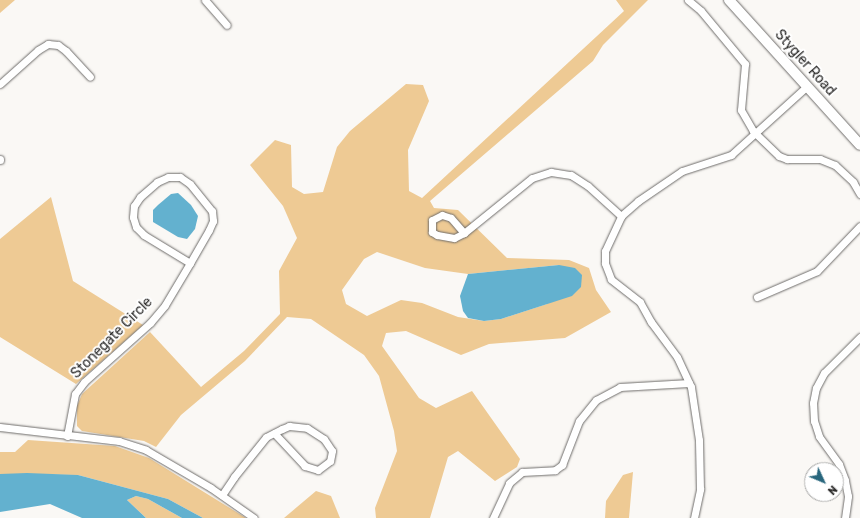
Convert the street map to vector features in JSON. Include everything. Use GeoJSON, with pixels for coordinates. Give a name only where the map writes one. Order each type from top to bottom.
{"type":"FeatureCollection","features":[{"type":"Feature","properties":{"kind":"main road","name":"Stygler Road"},"geometry":{"type":"LineString","coordinates":[[729,0],[860,145]]}},
{"type":"Feature","properties":{"kind":"street"},"geometry":{"type":"LineString","coordinates":[[205,0],[227,25]]}},
{"type":"Feature","properties":{"kind":"street"},"geometry":{"type":"LineString","coordinates":[[688,0],[701,11],[744,64],[741,110],[756,134],[779,156],[787,159],[820,159],[835,165],[852,182],[860,194]]}},
{"type":"Feature","properties":{"kind":"street"},"geometry":{"type":"LineString","coordinates":[[0,84],[38,50],[48,44],[58,45],[66,51],[90,77]]}},
{"type":"Feature","properties":{"kind":"street"},"geometry":{"type":"LineString","coordinates":[[694,518],[700,489],[699,440],[689,383],[677,357],[651,322],[640,302],[611,279],[605,263],[605,251],[621,216],[638,201],[682,171],[731,155],[756,134],[807,86]]}},
{"type":"Feature","properties":{"kind":"street"},"geometry":{"type":"LineString","coordinates":[[464,233],[532,178],[551,172],[571,175],[588,186],[621,216]]}},
{"type":"Feature","properties":{"kind":"street","name":"Stonegate Circle"},"geometry":{"type":"LineString","coordinates":[[67,436],[75,394],[84,382],[150,323],[165,305],[209,230],[213,221],[212,211],[190,184],[180,177],[168,177],[140,197],[134,206],[133,217],[136,227],[144,235],[190,262]]}},
{"type":"Feature","properties":{"kind":"street"},"geometry":{"type":"LineString","coordinates":[[757,297],[817,271],[860,226]]}},
{"type":"Feature","properties":{"kind":"street"},"geometry":{"type":"LineString","coordinates":[[845,518],[848,496],[845,480],[839,464],[819,436],[814,421],[813,403],[816,388],[824,373],[860,337]]}},
{"type":"Feature","properties":{"kind":"street"},"geometry":{"type":"LineString","coordinates":[[493,518],[509,483],[522,472],[555,470],[562,465],[579,421],[596,400],[620,387],[689,383]]}},
{"type":"Feature","properties":{"kind":"street"},"geometry":{"type":"LineString","coordinates":[[222,496],[234,477],[266,438],[274,433],[289,426],[313,431],[331,447],[330,461],[318,470],[305,466],[274,433]]}},
{"type":"Feature","properties":{"kind":"street"},"geometry":{"type":"LineString","coordinates":[[0,427],[119,441],[146,450],[222,496],[254,518]]}},
{"type":"Feature","properties":{"kind":"shaded area"},"geometry":{"type":"Polygon","coordinates":[[[0,0],[15,0],[0,13],[0,0]]]}},
{"type":"Feature","properties":{"kind":"shaded area"},"geometry":{"type":"Polygon","coordinates":[[[616,0],[648,0],[603,45],[593,61],[430,201],[434,208],[458,210],[507,258],[569,260],[589,268],[596,290],[611,312],[565,338],[489,344],[461,355],[406,331],[386,333],[382,346],[419,398],[436,408],[472,391],[520,459],[517,467],[495,481],[458,451],[448,457],[430,518],[376,518],[375,508],[397,451],[394,431],[379,376],[364,355],[311,319],[287,317],[245,361],[181,415],[156,447],[144,441],[82,431],[77,426],[77,406],[82,394],[150,332],[201,387],[244,351],[280,314],[279,271],[297,238],[283,206],[250,165],[275,140],[291,145],[292,187],[304,194],[323,192],[337,147],[350,131],[406,84],[423,85],[429,101],[408,150],[409,191],[422,198],[624,11],[616,0]],[[377,252],[364,259],[342,290],[346,304],[367,316],[401,300],[422,303],[458,317],[484,321],[501,319],[547,304],[559,265],[468,274],[425,268],[377,252]]]}},
{"type":"Feature","properties":{"kind":"shaded area"},"geometry":{"type":"Polygon","coordinates":[[[51,197],[73,281],[143,325],[76,384],[0,337],[0,239],[51,197]]]}},
{"type":"Feature","properties":{"kind":"shaded area"},"geometry":{"type":"Polygon","coordinates":[[[28,440],[115,446],[149,458],[246,518],[203,518],[168,499],[78,475],[0,474],[0,452],[15,452],[28,440]]]}},
{"type":"Feature","properties":{"kind":"shaded area"},"geometry":{"type":"Polygon","coordinates":[[[633,472],[629,518],[605,518],[606,501],[623,475],[633,472]]]}},
{"type":"Feature","properties":{"kind":"shaded area"},"geometry":{"type":"Polygon","coordinates":[[[316,491],[331,496],[340,518],[284,518],[316,491]]]}},
{"type":"Feature","properties":{"kind":"shaded area"},"geometry":{"type":"Polygon","coordinates":[[[136,496],[148,499],[182,518],[146,518],[127,500],[136,496]]]}},
{"type":"Feature","properties":{"kind":"water"},"geometry":{"type":"Polygon","coordinates":[[[178,193],[191,205],[198,216],[195,229],[187,239],[178,237],[153,222],[153,210],[171,194],[178,193]]]}},
{"type":"Feature","properties":{"kind":"water"},"geometry":{"type":"Polygon","coordinates":[[[559,265],[575,268],[582,275],[581,287],[572,296],[501,319],[484,321],[468,318],[463,311],[460,296],[468,274],[559,265]]]}},
{"type":"Feature","properties":{"kind":"water"},"geometry":{"type":"Polygon","coordinates":[[[27,473],[78,475],[168,499],[203,518],[182,518],[148,499],[136,496],[127,500],[146,518],[82,518],[50,504],[0,512],[0,474],[27,473]]]}}]}
